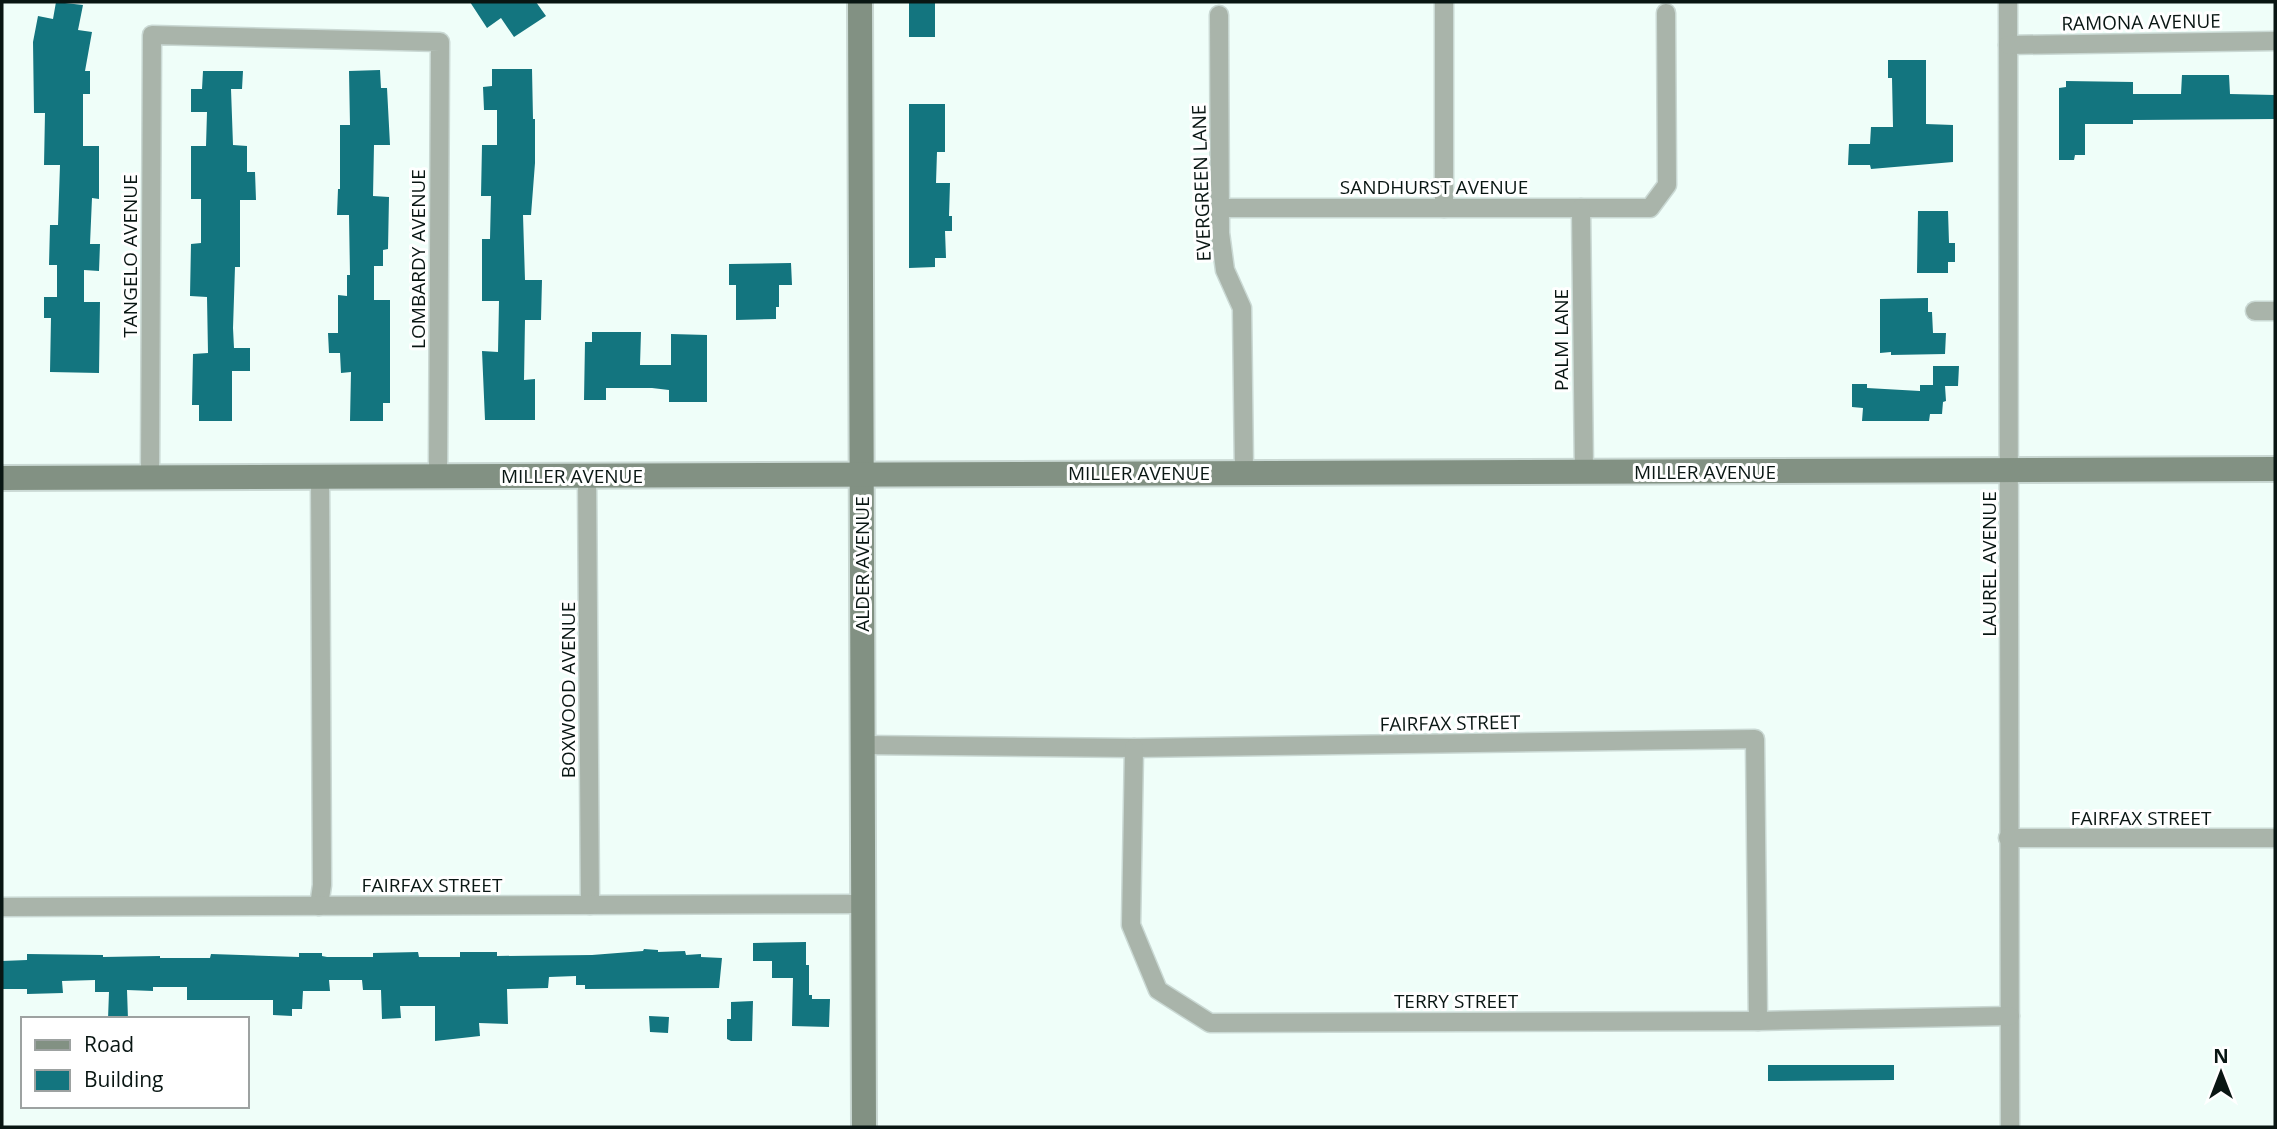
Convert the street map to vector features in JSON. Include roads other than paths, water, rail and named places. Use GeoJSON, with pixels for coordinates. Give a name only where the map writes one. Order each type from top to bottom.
{"type":"FeatureCollection","features":[{"type":"Feature","properties":{"kind":"street","name":"ALDER AVENUE"},"geometry":{"type":"LineString","coordinates":[[860,2],[864,1127]]}},
{"type":"Feature","properties":{"kind":"street"},"geometry":{"type":"LineString","coordinates":[[1444,2],[1444,208]]}},
{"type":"Feature","properties":{"kind":"street","name":"LAUREL AVENUE"},"geometry":{"type":"LineString","coordinates":[[2008,2],[2010,1127]]}},
{"type":"Feature","properties":{"kind":"street","name":"SANDHURST AVENUE"},"geometry":{"type":"LineString","coordinates":[[1219,208],[1650,208],[1667,185],[1666,13]]}},
{"type":"Feature","properties":{"kind":"street","name":"EVERGREEN LANE"},"geometry":{"type":"LineString","coordinates":[[1219,15],[1219,208],[1225,270],[1242,308],[1244,472]]}},
{"type":"Feature","properties":{"kind":"street","name":"LOMBARDY AVENUE"},"geometry":{"type":"LineString","coordinates":[[152,35],[440,42],[438,476]]}},
{"type":"Feature","properties":{"kind":"street","name":"TANGELO AVENUE"},"geometry":{"type":"LineString","coordinates":[[150,477],[152,35]]}},
{"type":"Feature","properties":{"kind":"street","name":"RAMONA AVENUE"},"geometry":{"type":"LineString","coordinates":[[2008,45],[2275,41]]}},
{"type":"Feature","properties":{"kind":"street","name":"PALM LANE"},"geometry":{"type":"LineString","coordinates":[[1581,208],[1584,472]]}},
{"type":"Feature","properties":{"kind":"street"},"geometry":{"type":"LineString","coordinates":[[2255,311],[2275,311]]}},
{"type":"Feature","properties":{"kind":"street","name":"MILLER AVENUE"},"geometry":{"type":"LineString","coordinates":[[2,478],[2275,469]]}},
{"type":"Feature","properties":{"kind":"street","name":"BOXWOOD AVENUE"},"geometry":{"type":"LineString","coordinates":[[587,475],[590,905]]}},
{"type":"Feature","properties":{"kind":"street"},"geometry":{"type":"LineString","coordinates":[[319,906],[322,885],[320,476]]}},
{"type":"Feature","properties":{"kind":"street","name":"FAIRFAX STREET"},"geometry":{"type":"LineString","coordinates":[[863,745],[1133,748],[1755,739],[1758,1021]]}},
{"type":"Feature","properties":{"kind":"street","name":"TERRY STREET"},"geometry":{"type":"LineString","coordinates":[[1133,748],[1131,925],[1158,990],[1210,1023],[1758,1021],[2010,1016]]}},
{"type":"Feature","properties":{"kind":"street","name":"FAIRFAX STREET"},"geometry":{"type":"LineString","coordinates":[[2008,838],[2275,838]]}},
{"type":"Feature","properties":{"kind":"street","name":"FAIRFAX STREET"},"geometry":{"type":"LineString","coordinates":[[2,907],[863,904]]}}]}
